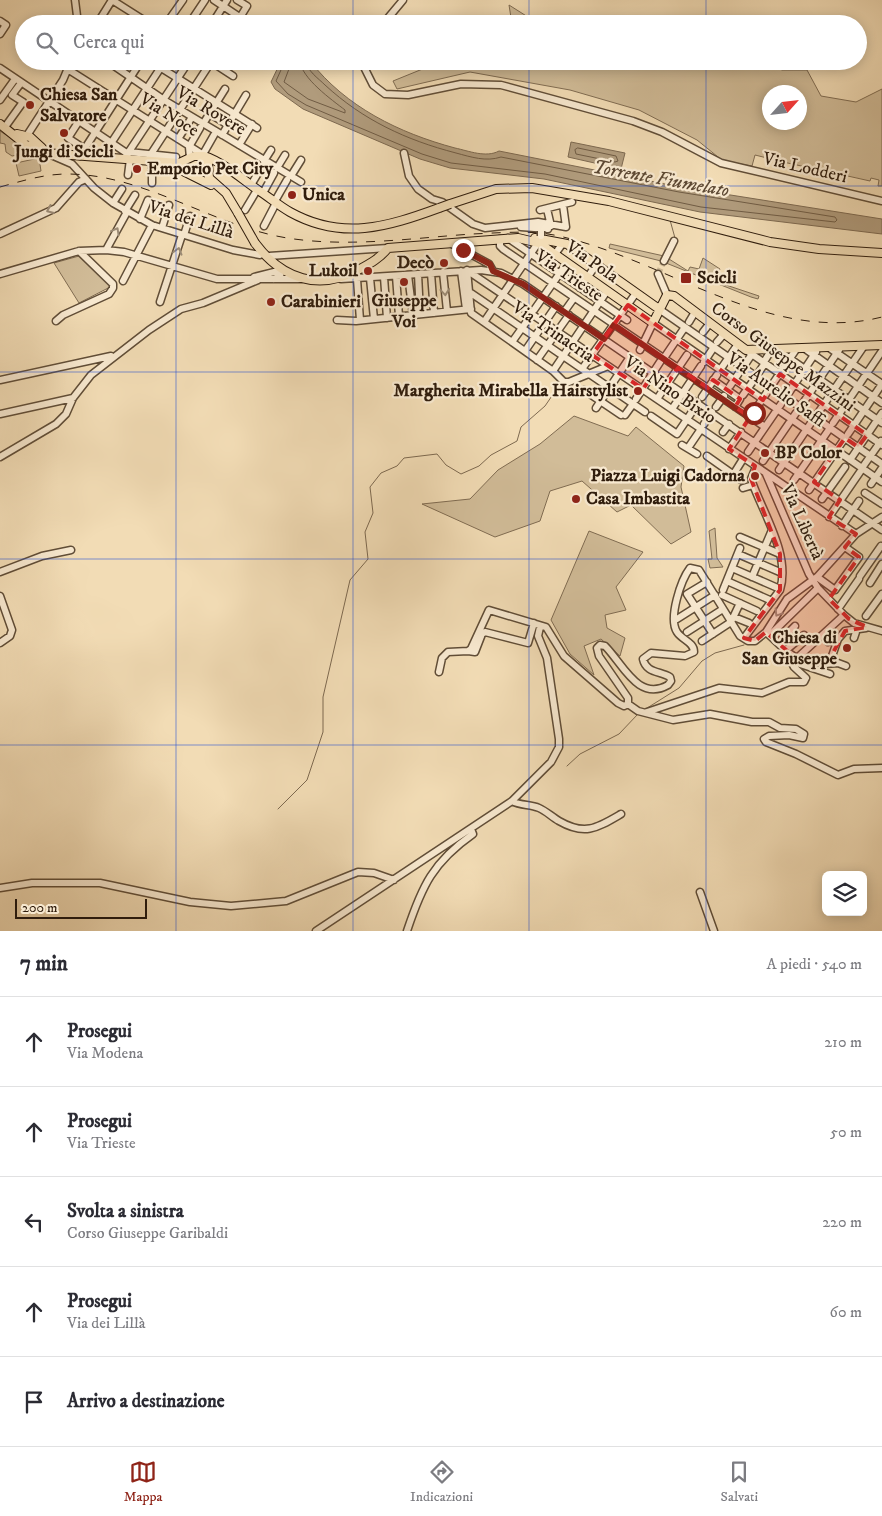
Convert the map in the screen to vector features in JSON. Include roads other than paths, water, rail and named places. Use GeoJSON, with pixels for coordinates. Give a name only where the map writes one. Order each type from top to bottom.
{"type":"FeatureCollection","features":[{"type":"Feature","properties":{"kind":"main road"},"geometry":{"type":"LineString","coordinates":[[3,126],[46,149],[71,155]]}},
{"type":"Feature","properties":{"kind":"main road"},"geometry":{"type":"LineString","coordinates":[[28,140],[45,153],[71,155],[82,152],[99,157],[128,156],[179,163],[202,155],[289,211],[322,225],[359,229],[382,227],[496,189],[532,188],[609,201],[779,243],[882,253]]}},
{"type":"Feature","properties":{"kind":"main road"},"geometry":{"type":"LineString","coordinates":[[202,155],[208,163],[210,181],[228,196],[242,212],[254,243],[282,270],[302,279],[339,279],[380,257],[388,248],[452,244]]}},
{"type":"Feature","properties":{"kind":"main road"},"geometry":{"type":"LineString","coordinates":[[152,158],[193,175],[228,196]]}},
{"type":"Feature","properties":{"kind":"main road"},"geometry":{"type":"LineString","coordinates":[[189,159],[187,166],[193,175],[202,176],[208,170],[217,168],[234,174]]}},
{"type":"Feature","properties":{"kind":"main road"},"geometry":{"type":"LineString","coordinates":[[540,235],[563,243],[659,309]]}},
{"type":"Feature","properties":{"kind":"main road","name":"Via Pola"},"geometry":{"type":"LineString","coordinates":[[452,244],[501,242],[540,235],[555,253],[567,263],[653,323]]}},
{"type":"Feature","properties":{"kind":"main road"},"geometry":{"type":"LineString","coordinates":[[650,302],[667,295]]}},
{"type":"Feature","properties":{"kind":"main road"},"geometry":{"type":"LineString","coordinates":[[653,323],[667,295]]}},
{"type":"Feature","properties":{"kind":"main road","name":"Corso Giuseppe Mazzini"},"geometry":{"type":"LineString","coordinates":[[667,295],[674,296],[750,352]]}},
{"type":"Feature","properties":{"kind":"main road"},"geometry":{"type":"LineString","coordinates":[[750,352],[824,347],[840,350],[882,345]]}},
{"type":"Feature","properties":{"kind":"street"},"geometry":{"type":"LineString","coordinates":[[75,0],[77,15]]}},
{"type":"Feature","properties":{"kind":"street"},"geometry":{"type":"LineString","coordinates":[[103,15],[112,0],[136,15]]}},
{"type":"Feature","properties":{"kind":"street"},"geometry":{"type":"LineString","coordinates":[[172,15],[182,0]]}},
{"type":"Feature","properties":{"kind":"street"},"geometry":{"type":"LineString","coordinates":[[195,15],[205,0]]}},
{"type":"Feature","properties":{"kind":"street"},"geometry":{"type":"LineString","coordinates":[[214,0],[225,3],[238,15]]}},
{"type":"Feature","properties":{"kind":"street"},"geometry":{"type":"LineString","coordinates":[[237,0],[247,6],[241,15]]}},
{"type":"Feature","properties":{"kind":"street"},"geometry":{"type":"LineString","coordinates":[[391,15],[403,0]]}},
{"type":"Feature","properties":{"kind":"street"},"geometry":{"type":"LineString","coordinates":[[218,15],[225,3]]}},
{"type":"Feature","properties":{"kind":"street"},"geometry":{"type":"LineString","coordinates":[[0,34],[3,23]]}},
{"type":"Feature","properties":{"kind":"street"},"geometry":{"type":"LineString","coordinates":[[28,140],[37,121],[69,70]]}},
{"type":"Feature","properties":{"kind":"street","name":"Via Noce"},"geometry":{"type":"LineString","coordinates":[[69,70],[202,155]]}},
{"type":"Feature","properties":{"kind":"street","name":"Via Rovere"},"geometry":{"type":"LineString","coordinates":[[119,70],[192,117],[202,126],[222,135],[276,171],[301,182]]}},
{"type":"Feature","properties":{"kind":"street"},"geometry":{"type":"LineString","coordinates":[[80,121],[68,138],[82,152],[135,70]]}},
{"type":"Feature","properties":{"kind":"street"},"geometry":{"type":"LineString","coordinates":[[99,157],[112,143],[159,70]]}},
{"type":"Feature","properties":{"kind":"street"},"geometry":{"type":"LineString","coordinates":[[163,70],[254,126],[239,146]]}},
{"type":"Feature","properties":{"kind":"street"},"geometry":{"type":"LineString","coordinates":[[128,175],[128,156],[184,70]]}},
{"type":"Feature","properties":{"kind":"street"},"geometry":{"type":"LineString","coordinates":[[152,183],[152,158],[165,131],[205,70]]}},
{"type":"Feature","properties":{"kind":"street"},"geometry":{"type":"LineString","coordinates":[[189,159],[189,146],[234,75],[225,70]]}},
{"type":"Feature","properties":{"kind":"street","name":"Via Lodderi"},"geometry":{"type":"LineString","coordinates":[[365,70],[373,86],[385,94],[408,95],[460,84],[501,85],[634,121],[662,132],[721,163],[882,201]]}},
{"type":"Feature","properties":{"kind":"street"},"geometry":{"type":"LineString","coordinates":[[1,72],[80,121],[128,156]]}},
{"type":"Feature","properties":{"kind":"street"},"geometry":{"type":"LineString","coordinates":[[0,100],[3,90],[18,81]]}},
{"type":"Feature","properties":{"kind":"street"},"geometry":{"type":"LineString","coordinates":[[3,126],[22,102],[12,95],[18,81]]}},
{"type":"Feature","properties":{"kind":"street"},"geometry":{"type":"LineString","coordinates":[[222,135],[246,95]]}},
{"type":"Feature","properties":{"kind":"street"},"geometry":{"type":"LineString","coordinates":[[210,114],[228,125]]}},
{"type":"Feature","properties":{"kind":"street"},"geometry":{"type":"LineString","coordinates":[[178,139],[192,117]]}},
{"type":"Feature","properties":{"kind":"street"},"geometry":{"type":"LineString","coordinates":[[202,155],[214,135]]}},
{"type":"Feature","properties":{"kind":"street"},"geometry":{"type":"LineString","coordinates":[[257,189],[264,163],[270,150]]}},
{"type":"Feature","properties":{"kind":"street","name":"Via dei Lillà"},"geometry":{"type":"LineString","coordinates":[[45,153],[72,164],[113,203],[152,225],[260,255]]}},
{"type":"Feature","properties":{"kind":"street"},"geometry":{"type":"LineString","coordinates":[[404,153],[408,176],[416,183],[418,189],[480,226],[491,228],[538,222],[551,226],[566,227]]}},
{"type":"Feature","properties":{"kind":"street"},"geometry":{"type":"LineString","coordinates":[[71,155],[72,164]]}},
{"type":"Feature","properties":{"kind":"street"},"geometry":{"type":"LineString","coordinates":[[242,212],[257,189],[276,171],[285,155]]}},
{"type":"Feature","properties":{"kind":"street"},"geometry":{"type":"LineString","coordinates":[[152,158],[176,157]]}},
{"type":"Feature","properties":{"kind":"street"},"geometry":{"type":"LineString","coordinates":[[264,226],[289,178],[301,160]]}},
{"type":"Feature","properties":{"kind":"street"},"geometry":{"type":"LineString","coordinates":[[0,234],[56,208],[79,182],[86,179]]}},
{"type":"Feature","properties":{"kind":"street"},"geometry":{"type":"LineString","coordinates":[[113,203],[122,189]]}},
{"type":"Feature","properties":{"kind":"street"},"geometry":{"type":"LineString","coordinates":[[106,250],[135,195]]}},
{"type":"Feature","properties":{"kind":"street"},"geometry":{"type":"LineString","coordinates":[[140,219],[148,200]]}},
{"type":"Feature","properties":{"kind":"street"},"geometry":{"type":"LineString","coordinates":[[540,210],[572,202]]}},
{"type":"Feature","properties":{"kind":"street"},"geometry":{"type":"LineString","coordinates":[[162,228],[169,205]]}},
{"type":"Feature","properties":{"kind":"street"},"geometry":{"type":"LineString","coordinates":[[564,205],[566,227]]}},
{"type":"Feature","properties":{"kind":"street"},"geometry":{"type":"LineString","coordinates":[[547,209],[551,226]]}},
{"type":"Feature","properties":{"kind":"street"},"geometry":{"type":"LineString","coordinates":[[160,302],[190,216]]}},
{"type":"Feature","properties":{"kind":"street"},"geometry":{"type":"LineString","coordinates":[[513,224],[540,235],[566,227]]}},
{"type":"Feature","properties":{"kind":"street"},"geometry":{"type":"LineString","coordinates":[[124,281],[152,225]]}},
{"type":"Feature","properties":{"kind":"street"},"geometry":{"type":"LineString","coordinates":[[484,322],[530,254],[540,235]]}},
{"type":"Feature","properties":{"kind":"street"},"geometry":{"type":"LineString","coordinates":[[664,261],[674,241]]}},
{"type":"Feature","properties":{"kind":"street"},"geometry":{"type":"LineString","coordinates":[[501,242],[530,254],[627,320]]}},
{"type":"Feature","properties":{"kind":"street","name":"Via Trieste"},"geometry":{"type":"LineString","coordinates":[[501,242],[524,263],[614,325],[641,347],[678,368],[735,407],[753,414],[765,427]]}},
{"type":"Feature","properties":{"kind":"street"},"geometry":{"type":"LineString","coordinates":[[555,253],[563,243]]}},
{"type":"Feature","properties":{"kind":"street"},"geometry":{"type":"LineString","coordinates":[[452,244],[490,264],[493,271]]}},
{"type":"Feature","properties":{"kind":"street"},"geometry":{"type":"LineString","coordinates":[[0,457],[56,424],[66,414],[72,398],[91,375],[114,355],[181,309],[203,303],[260,277],[268,268],[269,258],[388,248]]}},
{"type":"Feature","properties":{"kind":"street"},"geometry":{"type":"LineString","coordinates":[[0,274],[79,251],[106,250],[137,256],[217,279],[248,280],[282,270]]}},
{"type":"Feature","properties":{"kind":"street"},"geometry":{"type":"LineString","coordinates":[[56,321],[63,315],[109,294],[113,288],[112,284],[79,251]]}},
{"type":"Feature","properties":{"kind":"street"},"geometry":{"type":"LineString","coordinates":[[512,342],[567,263]]}},
{"type":"Feature","properties":{"kind":"street"},"geometry":{"type":"LineString","coordinates":[[580,288],[596,265]]}},
{"type":"Feature","properties":{"kind":"street"},"geometry":{"type":"LineString","coordinates":[[274,280],[280,276],[282,270]]}},
{"type":"Feature","properties":{"kind":"street"},"geometry":{"type":"LineString","coordinates":[[464,271],[469,310]]}},
{"type":"Feature","properties":{"kind":"street"},"geometry":{"type":"LineString","coordinates":[[339,279],[464,271],[493,271],[513,279],[543,297],[668,383],[700,400],[729,424],[882,530]]}},
{"type":"Feature","properties":{"kind":"street","name":"Via Nino Bixio"},"geometry":{"type":"LineString","coordinates":[[464,271],[533,312],[558,332],[657,400],[687,419],[721,436],[729,449],[766,474],[776,474],[820,503],[829,517],[856,534]]}},
{"type":"Feature","properties":{"kind":"street"},"geometry":{"type":"LineString","coordinates":[[443,272],[447,311]]}},
{"type":"Feature","properties":{"kind":"street"},"geometry":{"type":"LineString","coordinates":[[431,273],[434,313]]}},
{"type":"Feature","properties":{"kind":"street"},"geometry":{"type":"LineString","coordinates":[[418,274],[420,314]]}},
{"type":"Feature","properties":{"kind":"street"},"geometry":{"type":"LineString","coordinates":[[658,274],[667,295]]}},
{"type":"Feature","properties":{"kind":"street"},"geometry":{"type":"LineString","coordinates":[[408,275],[413,315]]}},
{"type":"Feature","properties":{"kind":"street"},"geometry":{"type":"LineString","coordinates":[[396,276],[399,316]]}},
{"type":"Feature","properties":{"kind":"street"},"geometry":{"type":"LineString","coordinates":[[260,277],[274,280],[302,279]]}},
{"type":"Feature","properties":{"kind":"street"},"geometry":{"type":"LineString","coordinates":[[384,277],[387,318]]}},
{"type":"Feature","properties":{"kind":"street"},"geometry":{"type":"LineString","coordinates":[[370,278],[374,319]]}},
{"type":"Feature","properties":{"kind":"street"},"geometry":{"type":"LineString","coordinates":[[357,279],[360,320]]}},
{"type":"Feature","properties":{"kind":"street","name":"Via Trinacria"},"geometry":{"type":"LineString","coordinates":[[467,291],[588,374],[635,401],[648,414],[677,434],[687,419]]}},
{"type":"Feature","properties":{"kind":"street"},"geometry":{"type":"LineString","coordinates":[[553,371],[607,291]]}},
{"type":"Feature","properties":{"kind":"street"},"geometry":{"type":"LineString","coordinates":[[582,369],[636,293]]}},
{"type":"Feature","properties":{"kind":"street"},"geometry":{"type":"LineString","coordinates":[[538,360],[558,332],[574,298]]}},
{"type":"Feature","properties":{"kind":"street"},"geometry":{"type":"LineString","coordinates":[[525,351],[556,306]]}},
{"type":"Feature","properties":{"kind":"street"},"geometry":{"type":"LineString","coordinates":[[659,309],[687,324],[716,345],[729,358],[744,365],[771,387],[783,401],[816,415],[882,464]]}},
{"type":"Feature","properties":{"kind":"street"},"geometry":{"type":"LineString","coordinates":[[337,320],[374,319],[469,310],[553,371],[564,382],[569,382],[608,366]]}},
{"type":"Feature","properties":{"kind":"street"},"geometry":{"type":"LineString","coordinates":[[584,390],[623,415],[635,401],[695,312]]}},
{"type":"Feature","properties":{"kind":"street"},"geometry":{"type":"LineString","coordinates":[[641,347],[653,323]]}},
{"type":"Feature","properties":{"kind":"street","name":"Via Aurelio Saffi"},"geometry":{"type":"LineString","coordinates":[[653,323],[676,339],[689,353],[717,375],[744,394],[763,400],[783,401],[792,420],[850,460],[873,481],[882,482]]}},
{"type":"Feature","properties":{"kind":"street"},"geometry":{"type":"LineString","coordinates":[[657,400],[710,323]]}},
{"type":"Feature","properties":{"kind":"street"},"geometry":{"type":"LineString","coordinates":[[672,409],[724,334]]}},
{"type":"Feature","properties":{"kind":"street"},"geometry":{"type":"LineString","coordinates":[[687,419],[738,344]]}},
{"type":"Feature","properties":{"kind":"street"},"geometry":{"type":"LineString","coordinates":[[776,474],[864,346]]}},
{"type":"Feature","properties":{"kind":"street"},"geometry":{"type":"LineString","coordinates":[[748,452],[814,355],[824,347]]}},
{"type":"Feature","properties":{"kind":"street"},"geometry":{"type":"LineString","coordinates":[[753,414],[790,359],[801,348],[829,365],[882,403]]}},
{"type":"Feature","properties":{"kind":"street"},"geometry":{"type":"LineString","coordinates":[[735,407],[774,349],[880,422]]}},
{"type":"Feature","properties":{"kind":"street"},"geometry":{"type":"LineString","coordinates":[[763,461],[840,350],[852,363],[882,384],[806,494]]}},
{"type":"Feature","properties":{"kind":"street"},"geometry":{"type":"LineString","coordinates":[[696,454],[685,446],[703,426],[744,365],[750,352]]}},
{"type":"Feature","properties":{"kind":"street","name":"Corso Giuseppe Mazzini"},"geometry":{"type":"LineString","coordinates":[[750,352],[881,443]]}},
{"type":"Feature","properties":{"kind":"street"},"geometry":{"type":"LineString","coordinates":[[791,484],[882,352]]}},
{"type":"Feature","properties":{"kind":"street"},"geometry":{"type":"LineString","coordinates":[[0,380],[114,355]]}},
{"type":"Feature","properties":{"kind":"street"},"geometry":{"type":"LineString","coordinates":[[596,408],[630,357]]}},
{"type":"Feature","properties":{"kind":"street"},"geometry":{"type":"LineString","coordinates":[[717,375],[744,394]]}},
{"type":"Feature","properties":{"kind":"street"},"geometry":{"type":"LineString","coordinates":[[0,414],[72,398]]}},
{"type":"Feature","properties":{"kind":"street"},"geometry":{"type":"LineString","coordinates":[[850,460],[867,435],[880,422],[882,413]]}},
{"type":"Feature","properties":{"kind":"street"},"geometry":{"type":"LineString","coordinates":[[721,436],[729,424]]}},
{"type":"Feature","properties":{"kind":"street"},"geometry":{"type":"LineString","coordinates":[[729,449],[741,432]]}},
{"type":"Feature","properties":{"kind":"street"},"geometry":{"type":"LineString","coordinates":[[829,517],[870,456],[881,443]]}},
{"type":"Feature","properties":{"kind":"street"},"geometry":{"type":"LineString","coordinates":[[707,456],[721,462],[741,480]]}},
{"type":"Feature","properties":{"kind":"street"},"geometry":{"type":"LineString","coordinates":[[733,474],[743,458]]}},
{"type":"Feature","properties":{"kind":"street"},"geometry":{"type":"LineString","coordinates":[[820,503],[845,467]]}},
{"type":"Feature","properties":{"kind":"street"},"geometry":{"type":"LineString","coordinates":[[744,638],[780,589],[782,573],[780,554],[772,530],[750,477],[756,468]]}},
{"type":"Feature","properties":{"kind":"street"},"geometry":{"type":"LineString","coordinates":[[873,481],[882,468]]}},
{"type":"Feature","properties":{"kind":"street","name":"Via Libertà"},"geometry":{"type":"LineString","coordinates":[[766,474],[818,588],[844,615],[854,622],[867,627]]}},
{"type":"Feature","properties":{"kind":"street"},"geometry":{"type":"LineString","coordinates":[[744,488],[753,485]]}},
{"type":"Feature","properties":{"kind":"street"},"geometry":{"type":"LineString","coordinates":[[865,493],[881,501]]}},
{"type":"Feature","properties":{"kind":"street"},"geometry":{"type":"LineString","coordinates":[[842,526],[859,501]]}},
{"type":"Feature","properties":{"kind":"street"},"geometry":{"type":"LineString","coordinates":[[768,634],[787,599],[815,579],[856,534],[882,517]]}},
{"type":"Feature","properties":{"kind":"street"},"geometry":{"type":"LineString","coordinates":[[749,583],[772,530]]}},
{"type":"Feature","properties":{"kind":"street"},"geometry":{"type":"LineString","coordinates":[[740,537],[780,554]]}},
{"type":"Feature","properties":{"kind":"street"},"geometry":{"type":"LineString","coordinates":[[838,609],[881,546]]}},
{"type":"Feature","properties":{"kind":"street"},"geometry":{"type":"LineString","coordinates":[[815,579],[835,590],[859,556],[845,547]]}},
{"type":"Feature","properties":{"kind":"street"},"geometry":{"type":"LineString","coordinates":[[0,572],[42,556],[71,550]]}},
{"type":"Feature","properties":{"kind":"street"},"geometry":{"type":"LineString","coordinates":[[675,620],[720,593],[739,551],[758,563],[782,573]]}},
{"type":"Feature","properties":{"kind":"street"},"geometry":{"type":"LineString","coordinates":[[870,583],[882,564]]}},
{"type":"Feature","properties":{"kind":"street"},"geometry":{"type":"LineString","coordinates":[[628,704],[628,698],[596,652],[597,648],[600,645],[605,646],[641,687],[661,689],[668,685],[671,679],[665,674],[649,669],[643,661],[644,657],[651,653],[685,656],[694,652],[692,645],[680,636],[675,620],[676,604],[688,570],[696,568],[706,582],[720,593],[757,611]]}},
{"type":"Feature","properties":{"kind":"street"},"geometry":{"type":"LineString","coordinates":[[732,568],[772,601]]}},
{"type":"Feature","properties":{"kind":"street"},"geometry":{"type":"LineString","coordinates":[[727,581],[780,589]]}},
{"type":"Feature","properties":{"kind":"street"},"geometry":{"type":"LineString","coordinates":[[706,582],[687,594],[713,634]]}},
{"type":"Feature","properties":{"kind":"street"},"geometry":{"type":"LineString","coordinates":[[720,593],[723,609],[732,619],[740,636],[748,641],[755,642],[768,634],[818,588]]}},
{"type":"Feature","properties":{"kind":"street"},"geometry":{"type":"LineString","coordinates":[[866,616],[882,594]]}},
{"type":"Feature","properties":{"kind":"street"},"geometry":{"type":"LineString","coordinates":[[0,596],[12,630],[10,636],[0,643]]}},
{"type":"Feature","properties":{"kind":"street"},"geometry":{"type":"LineString","coordinates":[[702,641],[732,619],[740,603]]}},
{"type":"Feature","properties":{"kind":"street"},"geometry":{"type":"LineString","coordinates":[[687,632],[723,609]]}},
{"type":"Feature","properties":{"kind":"street"},"geometry":{"type":"LineString","coordinates":[[477,643],[488,611],[544,626],[558,649],[569,661],[624,706],[628,704],[638,711],[676,720],[710,714],[752,722],[769,722],[780,728],[802,731],[804,737],[802,739],[793,735],[769,736],[764,739],[766,742],[796,754],[834,774],[841,775],[854,769],[882,768]]}},
{"type":"Feature","properties":{"kind":"street"},"geometry":{"type":"LineString","coordinates":[[794,658],[844,615]]}},
{"type":"Feature","properties":{"kind":"street"},"geometry":{"type":"LineString","coordinates":[[732,619],[749,624]]}},
{"type":"Feature","properties":{"kind":"street"},"geometry":{"type":"LineString","coordinates":[[439,672],[442,658],[448,652],[468,651],[477,643],[482,634],[486,632],[528,643],[537,625]]}},
{"type":"Feature","properties":{"kind":"street"},"geometry":{"type":"LineString","coordinates":[[407,931],[425,884],[446,854],[481,823],[512,801],[546,768],[559,747],[548,658],[538,636],[537,625]]}},
{"type":"Feature","properties":{"kind":"street"},"geometry":{"type":"LineString","coordinates":[[778,643],[795,626]]}},
{"type":"Feature","properties":{"kind":"street"},"geometry":{"type":"LineString","coordinates":[[803,662],[826,661],[833,656],[838,639],[845,631],[867,627],[882,631]]}},
{"type":"Feature","properties":{"kind":"street"},"geometry":{"type":"LineString","coordinates":[[854,638],[857,629]]}},
{"type":"Feature","properties":{"kind":"street"},"geometry":{"type":"LineString","coordinates":[[768,634],[794,658],[810,665],[834,663],[846,666]]}},
{"type":"Feature","properties":{"kind":"street"},"geometry":{"type":"LineString","coordinates":[[785,651],[804,635]]}},
{"type":"Feature","properties":{"kind":"street"},"geometry":{"type":"LineString","coordinates":[[828,642],[838,639]]}},
{"type":"Feature","properties":{"kind":"street"},"geometry":{"type":"LineString","coordinates":[[646,713],[719,688],[762,693],[789,682],[804,682],[806,678],[794,667],[785,651]]}},
{"type":"Feature","properties":{"kind":"street"},"geometry":{"type":"LineString","coordinates":[[826,653],[826,661]]}},
{"type":"Feature","properties":{"kind":"street"},"geometry":{"type":"LineString","coordinates":[[794,658],[797,663],[809,669],[830,674]]}},
{"type":"Feature","properties":{"kind":"street"},"geometry":{"type":"LineString","coordinates":[[512,801],[519,805],[539,808],[567,825],[585,830],[591,830],[621,814]]}},
{"type":"Feature","properties":{"kind":"street"},"geometry":{"type":"LineString","coordinates":[[316,931],[472,832]]}},
{"type":"Feature","properties":{"kind":"street"},"geometry":{"type":"LineString","coordinates":[[0,888],[32,883],[100,883],[190,902],[238,906],[286,901],[358,872],[374,873],[394,880]]}},
{"type":"Feature","properties":{"kind":"street"},"geometry":{"type":"LineString","coordinates":[[700,892],[714,931]]}},
{"type":"Feature","properties":{"kind":"water"},"geometry":{"type":"Polygon","coordinates":[[[277,70],[318,70],[340,92],[357,105],[394,126],[434,142],[483,154],[499,151],[680,187],[882,219],[882,234],[700,212],[544,179],[450,168],[420,159],[303,109],[275,89],[271,82],[277,70]]]}},
{"type":"Feature","properties":{"kind":"water"},"geometry":{"type":"Polygon","coordinates":[[[571,142],[625,153],[621,169],[568,157],[571,142]]]}},
{"type":"Feature","properties":{"kind":"waterway"},"geometry":{"type":"LineString","coordinates":[[670,220],[675,238]]}},
{"type":"Feature","properties":{"kind":"waterway"},"geometry":{"type":"LineString","coordinates":[[278,809],[307,780],[323,732],[323,697],[350,580],[368,559],[365,532],[373,513],[370,487],[381,473],[397,466],[404,458],[437,454],[446,465],[461,474],[479,466],[491,455],[517,441],[521,427],[545,406],[556,390]]}},
{"type":"Feature","properties":{"kind":"waterway"},"geometry":{"type":"LineString","coordinates":[[644,710],[679,688],[702,661],[715,653],[744,645]]}},
{"type":"Feature","properties":{"kind":"waterway"},"geometry":{"type":"LineString","coordinates":[[567,766],[580,754],[619,734],[638,714]]}},
{"type":"Feature","properties":{"kind":"tunnel"},"geometry":{"type":"LineString","coordinates":[[658,274],[664,261]]}},
{"type":"Feature","properties":{"kind":"railway"},"geometry":{"type":"LineString","coordinates":[[0,187],[50,175],[97,176],[153,192],[237,225],[294,239],[316,241],[361,242],[472,234],[544,233],[595,246],[757,310],[798,320],[840,323],[882,317]]}},
{"type":"Feature","properties":{"kind":"place","name":"Chiesa San Salvatore"},"geometry":{"type":"Point","coordinates":[30,105]}},
{"type":"Feature","properties":{"kind":"place","name":"Jungi di Scicli"},"geometry":{"type":"Point","coordinates":[64,133]}},
{"type":"Feature","properties":{"kind":"place","name":"Emporio Pet City"},"geometry":{"type":"Point","coordinates":[137,169]}},
{"type":"Feature","properties":{"kind":"place","name":"Unica"},"geometry":{"type":"Point","coordinates":[292,195]}},
{"type":"Feature","properties":{"kind":"place","name":"Decò"},"geometry":{"type":"Point","coordinates":[444,263]}},
{"type":"Feature","properties":{"kind":"place","name":"Lukoil"},"geometry":{"type":"Point","coordinates":[368,271]}},
{"type":"Feature","properties":{"kind":"place","name":"Scicli"},"geometry":{"type":"Point","coordinates":[686,278]}},
{"type":"Feature","properties":{"kind":"place","name":"Giuseppe Voi"},"geometry":{"type":"Point","coordinates":[404,282]}},
{"type":"Feature","properties":{"kind":"place","name":"Carabinieri"},"geometry":{"type":"Point","coordinates":[271,302]}},
{"type":"Feature","properties":{"kind":"place","name":"Margherita Mirabella Hairstylist"},"geometry":{"type":"Point","coordinates":[638,391]}},
{"type":"Feature","properties":{"kind":"place","name":"BP Color"},"geometry":{"type":"Point","coordinates":[765,453]}},
{"type":"Feature","properties":{"kind":"place","name":"Piazza Luigi Cadorna"},"geometry":{"type":"Point","coordinates":[755,476]}},
{"type":"Feature","properties":{"kind":"place","name":"Casa Imbastita"},"geometry":{"type":"Point","coordinates":[576,499]}},
{"type":"Feature","properties":{"kind":"place","name":"Chiesa di San Giuseppe"},"geometry":{"type":"Point","coordinates":[847,648]}},
{"type":"Feature","properties":{"kind":"water label","name":"Torrente Fiumelato"},"geometry":{"type":"Point","coordinates":[661,179]}}]}
